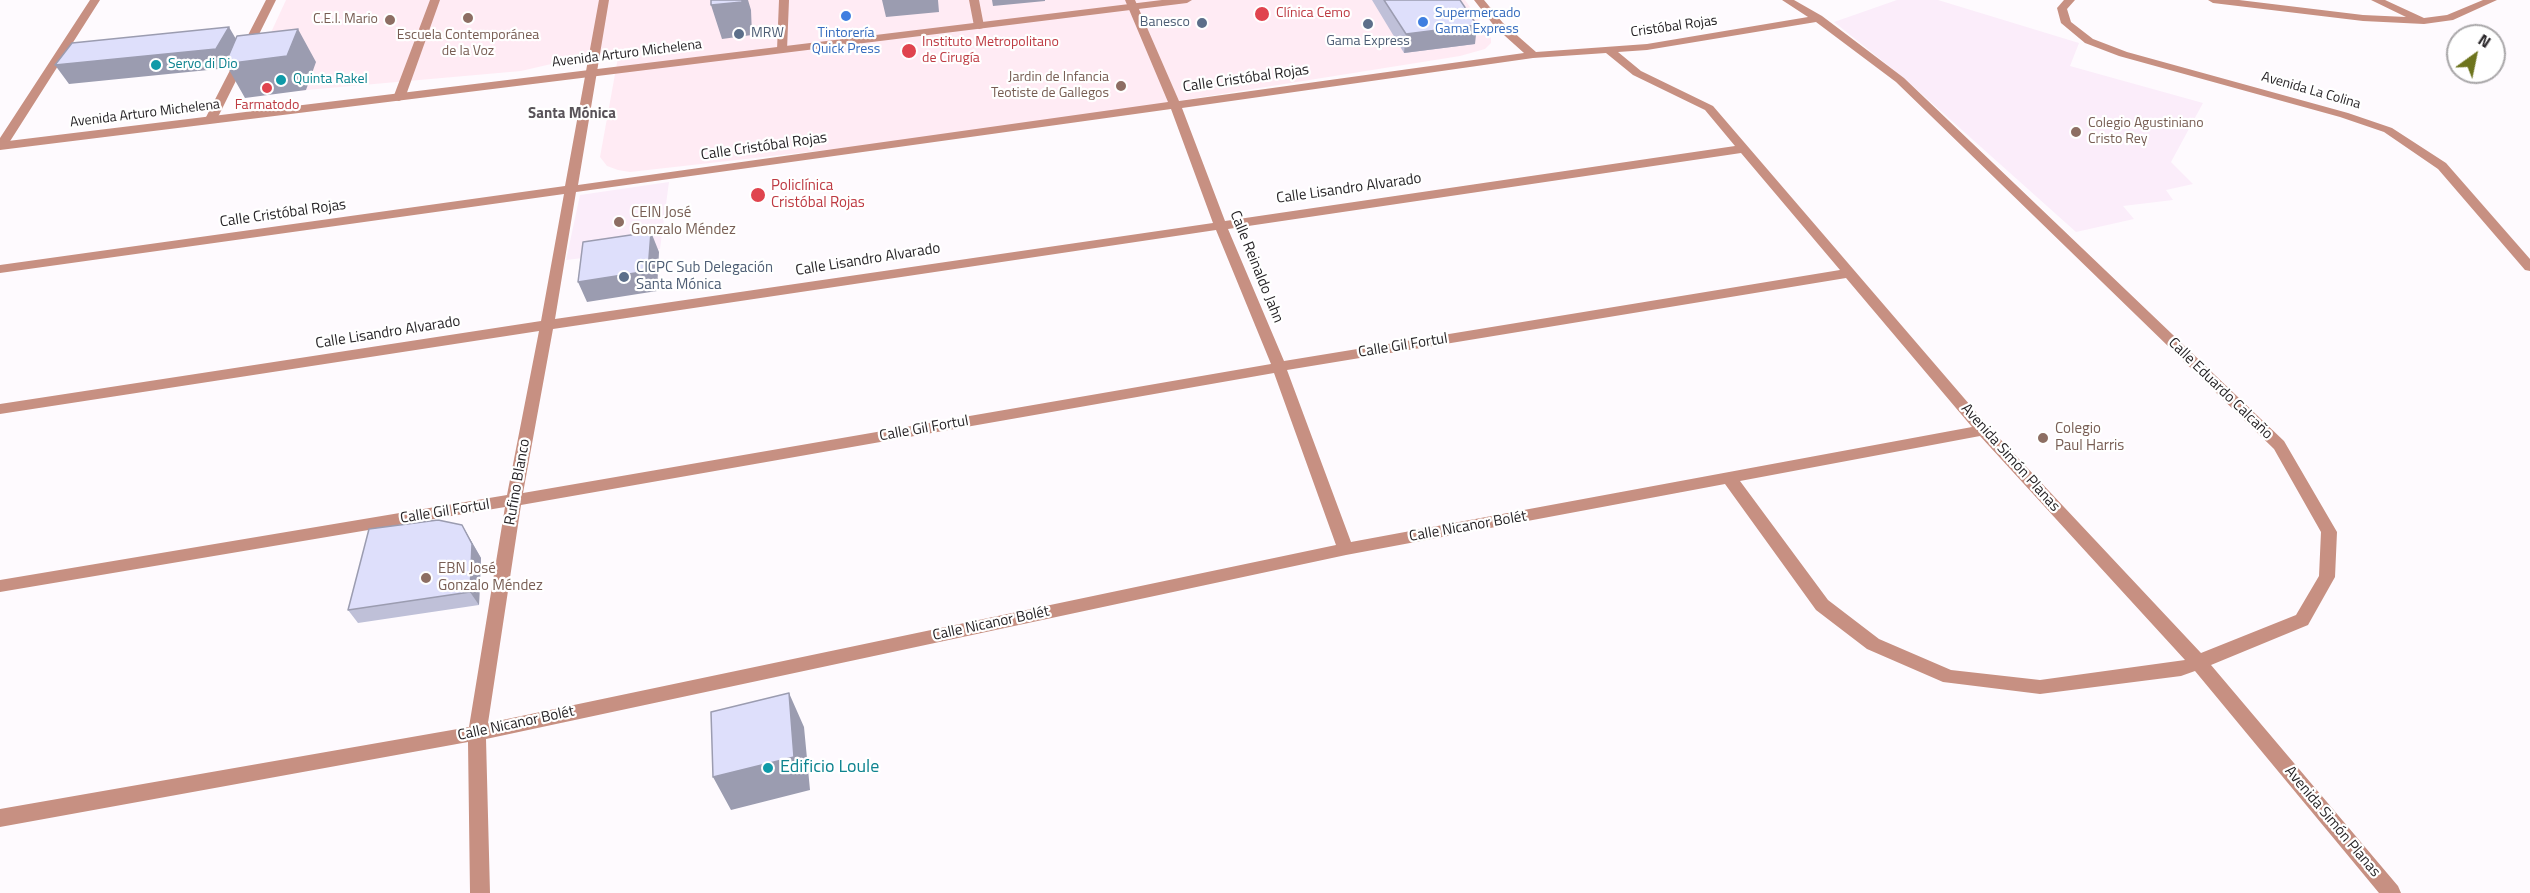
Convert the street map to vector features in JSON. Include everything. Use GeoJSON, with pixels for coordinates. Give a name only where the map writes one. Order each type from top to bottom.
{"type":"FeatureCollection","features":[{"type":"Feature","properties":{"kind":"street"},"geometry":{"type":"LineString","coordinates":[[1,146],[95,0]]}},
{"type":"Feature","properties":{"kind":"street"},"geometry":{"type":"LineString","coordinates":[[210,121],[271,0]]}},
{"type":"Feature","properties":{"kind":"street"},"geometry":{"type":"LineString","coordinates":[[399,98],[435,0]]}},
{"type":"Feature","properties":{"kind":"street","name":"Rufino Blanco"},"geometry":{"type":"LineString","coordinates":[[480,893],[477,733],[514,500],[604,0]]}},
{"type":"Feature","properties":{"kind":"street"},"geometry":{"type":"LineString","coordinates":[[782,50],[784,0]]}},
{"type":"Feature","properties":{"kind":"street"},"geometry":{"type":"LineString","coordinates":[[974,0],[979,26]]}},
{"type":"Feature","properties":{"kind":"street","name":"Avenida Arturo Michelena"},"geometry":{"type":"LineString","coordinates":[[1,146],[979,26],[1131,3],[1187,0]]}},
{"type":"Feature","properties":{"kind":"street"},"geometry":{"type":"LineString","coordinates":[[1479,0],[1499,25],[1533,55]]}},
{"type":"Feature","properties":{"kind":"street","name":"Calle Eduardo Calcaño"},"geometry":{"type":"LineString","coordinates":[[1730,479],[1822,605],[1873,644],[1949,677],[2040,687],[2181,669],[2302,620],[2327,577],[2329,532],[2279,445],[1900,80],[1818,18],[1787,0]]}},
{"type":"Feature","properties":{"kind":"street","name":"Avenida La Colina"},"geometry":{"type":"LineString","coordinates":[[2070,0],[2062,8],[2066,23],[2089,41],[2123,54],[2388,130],[2442,166],[2530,267]]}},
{"type":"Feature","properties":{"kind":"street"},"geometry":{"type":"LineString","coordinates":[[2213,0],[2363,18],[2424,21],[2449,18],[2492,0]]}},
{"type":"Feature","properties":{"kind":"street"},"geometry":{"type":"LineString","coordinates":[[2376,0],[2424,21]]}},
{"type":"Feature","properties":{"kind":"street","name":"Calle Reinaldo Jahn"},"geometry":{"type":"LineString","coordinates":[[1131,3],[1175,105],[1220,224],[1279,367],[1346,549]]}},
{"type":"Feature","properties":{"kind":"street","name":"Cristóbal Rojas"},"geometry":{"type":"LineString","coordinates":[[1533,55],[1655,46],[1818,18]]}},
{"type":"Feature","properties":{"kind":"street","name":"Avenida Simón Planas"},"geometry":{"type":"LineString","coordinates":[[1609,50],[1637,73],[1709,108],[1983,430],[2198,662],[2391,893]]}},
{"type":"Feature","properties":{"kind":"street","name":"Calle Cristóbal Rojas"},"geometry":{"type":"LineString","coordinates":[[0,269],[1533,55]]}},
{"type":"Feature","properties":{"kind":"street","name":"Calle Lisandro Alvarado"},"geometry":{"type":"LineString","coordinates":[[0,409],[1220,224],[1742,149]]}},
{"type":"Feature","properties":{"kind":"street","name":"Calle Gil Fortul"},"geometry":{"type":"LineString","coordinates":[[0,586],[514,500],[1279,367],[1848,273]]}},
{"type":"Feature","properties":{"kind":"street","name":"Calle Nicanor Bolét"},"geometry":{"type":"LineString","coordinates":[[0,818],[477,733],[1346,549],[1983,430]]}},
{"type":"Feature","properties":{"kind":"shaded area"},"geometry":{"type":"Polygon","coordinates":[[[286,0],[1465,0],[1491,37],[1491,43],[1485,49],[1460,56],[1096,114],[941,137],[630,172],[607,166],[600,157],[619,52],[572,56],[560,62],[521,71],[250,95],[243,93],[286,0]]]}},
{"type":"Feature","properties":{"kind":"shaded area","name":"Colegio Agustiniano Cristo Rey"},"geometry":{"type":"Polygon","coordinates":[[[1897,0],[1938,0],[2079,43],[2070,66],[2203,103],[2171,162],[2193,184],[2166,190],[2173,200],[2123,206],[2134,219],[2076,232],[1906,80],[1834,22],[1897,0]]]}},
{"type":"Feature","properties":{"kind":"shaded area","name":"CEIN José Gonzalo Méndez"},"geometry":{"type":"Polygon","coordinates":[[[669,182],[660,249],[566,260],[580,195],[669,182]]]}},
{"type":"Feature","properties":{"kind":"building"},"geometry":{"type":"Polygon","coordinates":[[[711,0],[742,0],[742,2],[711,5],[711,0]]]}},
{"type":"Feature","properties":{"kind":"building"},"geometry":{"type":"Polygon","coordinates":[[[1384,0],[1460,0],[1477,25],[1406,34],[1384,0]]]}},
{"type":"Feature","properties":{"kind":"building"},"geometry":{"type":"Polygon","coordinates":[[[229,27],[216,49],[55,65],[72,43],[229,27]]]}},
{"type":"Feature","properties":{"kind":"building"},"geometry":{"type":"Polygon","coordinates":[[[298,29],[287,56],[225,64],[237,36],[298,29]]]}},
{"type":"Feature","properties":{"kind":"building"},"geometry":{"type":"Polygon","coordinates":[[[651,232],[648,271],[578,282],[583,242],[651,232]]]}},
{"type":"Feature","properties":{"kind":"building","name":"EBN José Gonzalo Méndez"},"geometry":{"type":"Polygon","coordinates":[[[438,520],[462,525],[472,544],[470,592],[348,610],[369,529],[438,520]]]}},
{"type":"Feature","properties":{"kind":"building"},"geometry":{"type":"Polygon","coordinates":[[[789,693],[794,757],[713,777],[711,712],[789,693]]]}},
{"type":"Feature","properties":{"kind":"place","name":"Clínica Cemo"},"geometry":{"type":"Point","coordinates":[1262,14]}},
{"type":"Feature","properties":{"kind":"place","name":"Tintorería Quick Press"},"geometry":{"type":"Point","coordinates":[846,16]}},
{"type":"Feature","properties":{"kind":"place","name":"Escuela Contemporánea de la Voz"},"geometry":{"type":"Point","coordinates":[468,18]}},
{"type":"Feature","properties":{"kind":"place","name":"C.E.I. Mario"},"geometry":{"type":"Point","coordinates":[390,20]}},
{"type":"Feature","properties":{"kind":"place","name":"Supermercado Gama Express"},"geometry":{"type":"Point","coordinates":[1423,22]}},
{"type":"Feature","properties":{"kind":"place","name":"Banesco"},"geometry":{"type":"Point","coordinates":[1202,23]}},
{"type":"Feature","properties":{"kind":"place","name":"Gama Express"},"geometry":{"type":"Point","coordinates":[1368,24]}},
{"type":"Feature","properties":{"kind":"place","name":"MRW"},"geometry":{"type":"Point","coordinates":[739,34]}},
{"type":"Feature","properties":{"kind":"place","name":"Instituto Metropolitano de Cirugía"},"geometry":{"type":"Point","coordinates":[909,51]}},
{"type":"Feature","properties":{"kind":"place","name":"Servo di Dio"},"geometry":{"type":"Point","coordinates":[156,65]}},
{"type":"Feature","properties":{"kind":"place","name":"Quinta Rakel"},"geometry":{"type":"Point","coordinates":[281,80]}},
{"type":"Feature","properties":{"kind":"place","name":"Jardin de Infancia Teotiste de Gallegos"},"geometry":{"type":"Point","coordinates":[1121,86]}},
{"type":"Feature","properties":{"kind":"place","name":"Farmatodo"},"geometry":{"type":"Point","coordinates":[267,88]}},
{"type":"Feature","properties":{"kind":"place","name":"Colegio Agustiniano Cristo Rey"},"geometry":{"type":"Point","coordinates":[2076,132]}},
{"type":"Feature","properties":{"kind":"place","name":"Policlínica Cristóbal Rojas"},"geometry":{"type":"Point","coordinates":[758,195]}},
{"type":"Feature","properties":{"kind":"place","name":"CEIN José Gonzalo Méndez"},"geometry":{"type":"Point","coordinates":[619,222]}},
{"type":"Feature","properties":{"kind":"place","name":"CICPC Sub Delegación Santa Mónica"},"geometry":{"type":"Point","coordinates":[624,277]}},
{"type":"Feature","properties":{"kind":"place","name":"Colegio Paul Harris"},"geometry":{"type":"Point","coordinates":[2043,438]}},
{"type":"Feature","properties":{"kind":"place","name":"EBN José Gonzalo Méndez"},"geometry":{"type":"Point","coordinates":[426,578]}},
{"type":"Feature","properties":{"kind":"place","name":"Edificio Loule"},"geometry":{"type":"Point","coordinates":[768,768]}},
{"type":"Feature","properties":{"kind":"district","name":"Santa Mónica"},"geometry":{"type":"Point","coordinates":[572,114]}}]}
